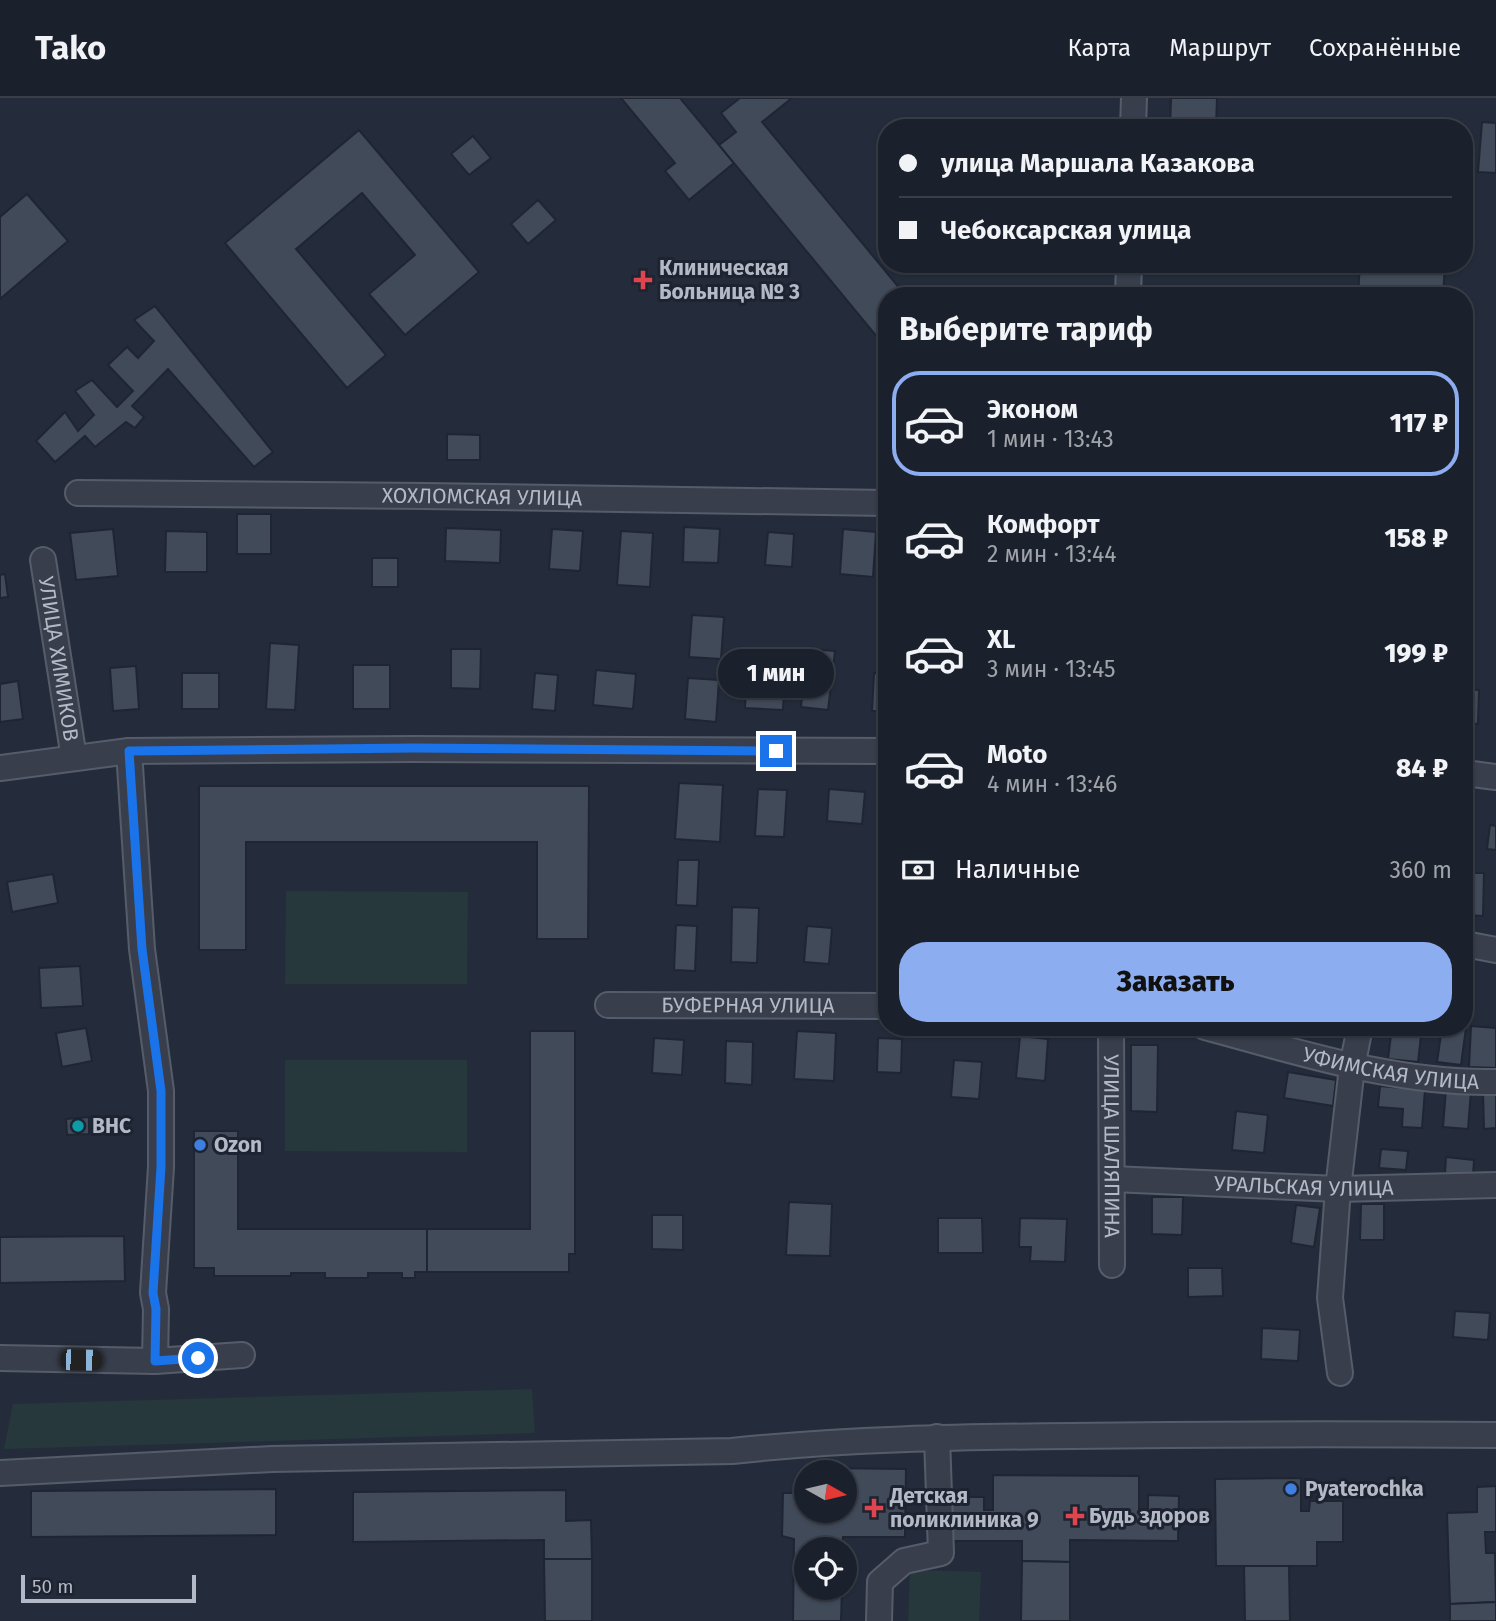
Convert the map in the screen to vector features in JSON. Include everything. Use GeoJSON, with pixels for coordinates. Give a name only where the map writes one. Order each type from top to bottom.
{"type":"FeatureCollection","features":[{"type":"Feature","properties":{"kind":"street"},"geometry":{"type":"LineString","coordinates":[[1133,98],[1133,119]]}},
{"type":"Feature","properties":{"kind":"street","name":"ХОХЛОМСКАЯ УЛИЦА"},"geometry":{"type":"LineString","coordinates":[[78,493],[878,503]]}},
{"type":"Feature","properties":{"kind":"street","name":"УЛИЦА ХИМИКОВ"},"geometry":{"type":"LineString","coordinates":[[43,560],[74,758]]}},
{"type":"Feature","properties":{"kind":"street"},"geometry":{"type":"LineString","coordinates":[[0,768],[129,751],[414,748],[878,751]]}},
{"type":"Feature","properties":{"kind":"street"},"geometry":{"type":"LineString","coordinates":[[129,751],[142,949],[161,1091],[161,1167],[153,1293],[156,1309],[155,1361]]}},
{"type":"Feature","properties":{"kind":"street"},"geometry":{"type":"LineString","coordinates":[[1473,774],[1496,777]]}},
{"type":"Feature","properties":{"kind":"street"},"geometry":{"type":"LineString","coordinates":[[1473,946],[1496,950]]}},
{"type":"Feature","properties":{"kind":"street","name":"БУФЕРНАЯ УЛИЦА"},"geometry":{"type":"LineString","coordinates":[[608,1005],[878,1006]]}},
{"type":"Feature","properties":{"kind":"street","name":"УЛИЦА ШАЛЯПИНА"},"geometry":{"type":"LineString","coordinates":[[1111,1036],[1112,1265]]}},
{"type":"Feature","properties":{"kind":"street","name":"УФИМСКАЯ УЛИЦА"},"geometry":{"type":"LineString","coordinates":[[1238,1036],[1352,1067],[1454,1082],[1496,1082]]}},
{"type":"Feature","properties":{"kind":"street"},"geometry":{"type":"LineString","coordinates":[[1340,1373],[1330,1298],[1338,1189],[1358,1036]]}},
{"type":"Feature","properties":{"kind":"street","name":"УРАЛЬСКАЯ УЛИЦА"},"geometry":{"type":"LineString","coordinates":[[1112,1179],[1338,1189],[1496,1185]]}},
{"type":"Feature","properties":{"kind":"street"},"geometry":{"type":"LineString","coordinates":[[0,1358],[155,1361],[242,1355]]}},
{"type":"Feature","properties":{"kind":"street"},"geometry":{"type":"LineString","coordinates":[[0,1472],[272,1459],[732,1451],[937,1437],[1496,1435]]}},
{"type":"Feature","properties":{"kind":"street"},"geometry":{"type":"LineString","coordinates":[[879,1621],[880,1582],[904,1561],[941,1553],[937,1437]]}},
{"type":"Feature","properties":{"kind":"shaded area"},"geometry":{"type":"Polygon","coordinates":[[[286,891],[468,892],[467,984],[285,984],[286,891]]]}},
{"type":"Feature","properties":{"kind":"shaded area"},"geometry":{"type":"Polygon","coordinates":[[[285,1060],[467,1060],[467,1152],[285,1151],[285,1060]]]}},
{"type":"Feature","properties":{"kind":"shaded area"},"geometry":{"type":"Polygon","coordinates":[[[532,1389],[535,1433],[4,1449],[13,1404],[532,1389]]]}},
{"type":"Feature","properties":{"kind":"shaded area"},"geometry":{"type":"Polygon","coordinates":[[[910,1570],[981,1572],[979,1621],[908,1621],[910,1570]]]}},
{"type":"Feature","properties":{"kind":"building"},"geometry":{"type":"Polygon","coordinates":[[[621,98],[680,98],[734,163],[689,200],[665,171],[675,163],[621,98]]]}},
{"type":"Feature","properties":{"kind":"building"},"geometry":{"type":"Polygon","coordinates":[[[740,98],[792,98],[762,122],[878,262],[878,273],[887,273],[899,287],[878,287],[878,338],[719,145],[736,132],[721,113],[740,98]]]}},
{"type":"Feature","properties":{"kind":"building"},"geometry":{"type":"Polygon","coordinates":[[[1171,98],[1217,98],[1216,119],[1170,119],[1171,98]]]}},
{"type":"Feature","properties":{"kind":"building"},"geometry":{"type":"Polygon","coordinates":[[[1482,122],[1496,123],[1496,173],[1478,172],[1482,122]]]}},
{"type":"Feature","properties":{"kind":"building"},"geometry":{"type":"Polygon","coordinates":[[[359,130],[479,272],[405,335],[369,294],[415,255],[362,193],[296,249],[386,355],[347,388],[225,243],[359,130]]]}},
{"type":"Feature","properties":{"kind":"building"},"geometry":{"type":"Polygon","coordinates":[[[473,136],[491,158],[469,175],[451,154],[473,136]]]}},
{"type":"Feature","properties":{"kind":"building"},"geometry":{"type":"Polygon","coordinates":[[[27,194],[68,241],[0,299],[0,217],[27,194]]]}},
{"type":"Feature","properties":{"kind":"building"},"geometry":{"type":"Polygon","coordinates":[[[538,200],[556,220],[528,244],[511,224],[538,200]]]}},
{"type":"Feature","properties":{"kind":"building"},"geometry":{"type":"Polygon","coordinates":[[[1359,273],[1444,273],[1444,287],[1359,287],[1359,273]]]}},
{"type":"Feature","properties":{"kind":"building"},"geometry":{"type":"Polygon","coordinates":[[[155,306],[273,452],[254,467],[168,369],[132,406],[144,417],[135,428],[126,422],[95,447],[85,436],[55,462],[36,441],[65,412],[78,431],[94,415],[75,391],[92,380],[117,407],[133,391],[108,365],[127,347],[138,358],[154,341],[134,320],[155,306]]]}},
{"type":"Feature","properties":{"kind":"building"},"geometry":{"type":"Polygon","coordinates":[[[447,434],[480,435],[480,460],[447,460],[447,434]]]}},
{"type":"Feature","properties":{"kind":"building"},"geometry":{"type":"Polygon","coordinates":[[[237,514],[271,514],[271,554],[237,554],[237,514]]]}},
{"type":"Feature","properties":{"kind":"building"},"geometry":{"type":"Polygon","coordinates":[[[684,527],[720,529],[718,563],[683,562],[684,527]]]}},
{"type":"Feature","properties":{"kind":"building"},"geometry":{"type":"Polygon","coordinates":[[[446,528],[501,530],[500,563],[445,561],[446,528]]]}},
{"type":"Feature","properties":{"kind":"building"},"geometry":{"type":"Polygon","coordinates":[[[113,529],[118,576],[76,580],[70,533],[113,529]]]}},
{"type":"Feature","properties":{"kind":"building"},"geometry":{"type":"Polygon","coordinates":[[[552,529],[583,531],[580,571],[549,569],[552,529]]]}},
{"type":"Feature","properties":{"kind":"building"},"geometry":{"type":"Polygon","coordinates":[[[843,529],[876,532],[873,577],[840,574],[843,529]]]}},
{"type":"Feature","properties":{"kind":"building"},"geometry":{"type":"Polygon","coordinates":[[[166,531],[207,532],[207,572],[165,572],[166,531]]]}},
{"type":"Feature","properties":{"kind":"building"},"geometry":{"type":"Polygon","coordinates":[[[621,531],[653,533],[650,587],[617,585],[621,531]]]}},
{"type":"Feature","properties":{"kind":"building"},"geometry":{"type":"Polygon","coordinates":[[[768,532],[794,534],[792,567],[765,565],[768,532]]]}},
{"type":"Feature","properties":{"kind":"building"},"geometry":{"type":"Polygon","coordinates":[[[372,558],[398,558],[398,587],[372,587],[372,558]]]}},
{"type":"Feature","properties":{"kind":"building"},"geometry":{"type":"Polygon","coordinates":[[[5,574],[8,597],[0,598],[0,575],[5,574]]]}},
{"type":"Feature","properties":{"kind":"building"},"geometry":{"type":"Polygon","coordinates":[[[692,615],[724,617],[721,659],[689,657],[692,615]]]}},
{"type":"Feature","properties":{"kind":"building"},"geometry":{"type":"Polygon","coordinates":[[[270,643],[299,645],[295,710],[266,709],[270,643]]]}},
{"type":"Feature","properties":{"kind":"building"},"geometry":{"type":"Polygon","coordinates":[[[451,649],[481,649],[480,689],[451,688],[451,649]]]}},
{"type":"Feature","properties":{"kind":"building"},"geometry":{"type":"Polygon","coordinates":[[[807,649],[835,651],[828,710],[801,707],[807,649]]]}},
{"type":"Feature","properties":{"kind":"building"},"geometry":{"type":"Polygon","coordinates":[[[353,665],[390,665],[390,709],[353,709],[353,665]]]}},
{"type":"Feature","properties":{"kind":"building"},"geometry":{"type":"Polygon","coordinates":[[[136,666],[139,709],[113,711],[110,668],[136,666]]]}},
{"type":"Feature","properties":{"kind":"building"},"geometry":{"type":"Polygon","coordinates":[[[747,666],[785,668],[783,710],[745,708],[747,666]]]}},
{"type":"Feature","properties":{"kind":"building"},"geometry":{"type":"Polygon","coordinates":[[[596,670],[636,674],[633,709],[593,705],[596,670]]]}},
{"type":"Feature","properties":{"kind":"building"},"geometry":{"type":"Polygon","coordinates":[[[182,673],[219,673],[219,709],[182,709],[182,673]]]}},
{"type":"Feature","properties":{"kind":"building"},"geometry":{"type":"Polygon","coordinates":[[[535,673],[558,675],[555,711],[532,709],[535,673]]]}},
{"type":"Feature","properties":{"kind":"building"},"geometry":{"type":"Polygon","coordinates":[[[874,673],[878,673],[878,711],[872,711],[874,673]]]}},
{"type":"Feature","properties":{"kind":"building"},"geometry":{"type":"Polygon","coordinates":[[[688,678],[719,680],[716,722],[685,719],[688,678]]]}},
{"type":"Feature","properties":{"kind":"building"},"geometry":{"type":"Polygon","coordinates":[[[18,681],[23,719],[0,722],[0,684],[18,681]]]}},
{"type":"Feature","properties":{"kind":"building"},"geometry":{"type":"Polygon","coordinates":[[[1473,690],[1479,690],[1478,724],[1473,724],[1473,690]]]}},
{"type":"Feature","properties":{"kind":"building"},"geometry":{"type":"Polygon","coordinates":[[[679,783],[723,785],[720,842],[675,839],[679,783]]]}},
{"type":"Feature","properties":{"kind":"building"},"geometry":{"type":"Polygon","coordinates":[[[199,786],[589,786],[588,939],[537,939],[537,842],[246,842],[246,950],[199,950],[199,786]]]}},
{"type":"Feature","properties":{"kind":"building"},"geometry":{"type":"Polygon","coordinates":[[[758,789],[787,790],[784,837],[755,836],[758,789]]]}},
{"type":"Feature","properties":{"kind":"building"},"geometry":{"type":"Polygon","coordinates":[[[829,789],[865,792],[862,824],[827,821],[829,789]]]}},
{"type":"Feature","properties":{"kind":"building"},"geometry":{"type":"Polygon","coordinates":[[[1490,825],[1496,826],[1496,850],[1487,849],[1490,825]]]}},
{"type":"Feature","properties":{"kind":"building"},"geometry":{"type":"Polygon","coordinates":[[[678,860],[699,860],[697,906],[676,905],[678,860]]]}},
{"type":"Feature","properties":{"kind":"building"},"geometry":{"type":"Polygon","coordinates":[[[1473,873],[1484,873],[1483,916],[1473,915],[1473,873]]]}},
{"type":"Feature","properties":{"kind":"building"},"geometry":{"type":"Polygon","coordinates":[[[53,874],[58,903],[12,912],[7,882],[53,874]]]}},
{"type":"Feature","properties":{"kind":"building"},"geometry":{"type":"Polygon","coordinates":[[[732,907],[759,908],[757,963],[731,962],[732,907]]]}},
{"type":"Feature","properties":{"kind":"building"},"geometry":{"type":"Polygon","coordinates":[[[676,925],[697,926],[695,971],[674,970],[676,925]]]}},
{"type":"Feature","properties":{"kind":"building"},"geometry":{"type":"Polygon","coordinates":[[[807,926],[832,928],[829,964],[804,962],[807,926]]]}},
{"type":"Feature","properties":{"kind":"building"},"geometry":{"type":"Polygon","coordinates":[[[80,966],[83,1006],[41,1008],[39,968],[80,966]]]}},
{"type":"Feature","properties":{"kind":"building"},"geometry":{"type":"Polygon","coordinates":[[[1473,1026],[1496,1028],[1496,1068],[1469,1067],[1473,1026]]]}},
{"type":"Feature","properties":{"kind":"building"},"geometry":{"type":"Polygon","coordinates":[[[86,1028],[92,1061],[62,1067],[56,1033],[86,1028]]]}},
{"type":"Feature","properties":{"kind":"building"},"geometry":{"type":"Polygon","coordinates":[[[530,1031],[575,1031],[575,1254],[569,1254],[569,1272],[427,1272],[427,1229],[530,1229],[530,1031]]]}},
{"type":"Feature","properties":{"kind":"building"},"geometry":{"type":"Polygon","coordinates":[[[797,1031],[836,1033],[834,1081],[794,1079],[797,1031]]]}},
{"type":"Feature","properties":{"kind":"building"},"geometry":{"type":"Polygon","coordinates":[[[1020,1036],[1048,1039],[1045,1081],[1016,1078],[1020,1036]]]}},
{"type":"Feature","properties":{"kind":"building"},"geometry":{"type":"Polygon","coordinates":[[[1391,1036],[1421,1036],[1418,1062],[1388,1059],[1391,1036]]]}},
{"type":"Feature","properties":{"kind":"building"},"geometry":{"type":"Polygon","coordinates":[[[1441,1036],[1465,1036],[1461,1065],[1437,1062],[1441,1036]]]}},
{"type":"Feature","properties":{"kind":"building"},"geometry":{"type":"Polygon","coordinates":[[[654,1038],[684,1040],[682,1075],[652,1073],[654,1038]]]}},
{"type":"Feature","properties":{"kind":"building"},"geometry":{"type":"Polygon","coordinates":[[[878,1038],[902,1039],[901,1073],[877,1072],[878,1038]]]}},
{"type":"Feature","properties":{"kind":"building"},"geometry":{"type":"Polygon","coordinates":[[[726,1041],[753,1042],[752,1085],[725,1083],[726,1041]]]}},
{"type":"Feature","properties":{"kind":"building"},"geometry":{"type":"Polygon","coordinates":[[[1131,1045],[1158,1045],[1157,1112],[1131,1111],[1131,1045]]]}},
{"type":"Feature","properties":{"kind":"building"},"geometry":{"type":"Polygon","coordinates":[[[954,1060],[982,1062],[979,1099],[951,1097],[954,1060]]]}},
{"type":"Feature","properties":{"kind":"building"},"geometry":{"type":"Polygon","coordinates":[[[1288,1072],[1336,1080],[1333,1106],[1284,1098],[1288,1072]]]}},
{"type":"Feature","properties":{"kind":"building"},"geometry":{"type":"Polygon","coordinates":[[[1380,1086],[1425,1090],[1422,1128],[1402,1127],[1403,1109],[1378,1107],[1380,1086]]]}},
{"type":"Feature","properties":{"kind":"building"},"geometry":{"type":"Polygon","coordinates":[[[1446,1089],[1471,1091],[1468,1129],[1443,1127],[1446,1089]]]}},
{"type":"Feature","properties":{"kind":"building"},"geometry":{"type":"Polygon","coordinates":[[[1483,1093],[1496,1093],[1496,1128],[1484,1129],[1483,1093]]]}},
{"type":"Feature","properties":{"kind":"building"},"geometry":{"type":"Polygon","coordinates":[[[1236,1111],[1268,1115],[1264,1153],[1232,1150],[1236,1111]]]}},
{"type":"Feature","properties":{"kind":"building","name":"ВНС"},"geometry":{"type":"Polygon","coordinates":[[[89,1117],[89,1134],[67,1135],[66,1119],[89,1117]]]}},
{"type":"Feature","properties":{"kind":"building"},"geometry":{"type":"Polygon","coordinates":[[[194,1131],[238,1131],[238,1229],[427,1229],[427,1272],[415,1272],[415,1278],[402,1278],[402,1273],[368,1273],[368,1278],[325,1278],[325,1273],[214,1276],[214,1268],[194,1268],[194,1131]]]}},
{"type":"Feature","properties":{"kind":"building"},"geometry":{"type":"Polygon","coordinates":[[[1381,1149],[1408,1151],[1406,1170],[1379,1168],[1381,1149]]]}},
{"type":"Feature","properties":{"kind":"building"},"geometry":{"type":"Polygon","coordinates":[[[1446,1157],[1474,1160],[1473,1175],[1445,1173],[1446,1157]]]}},
{"type":"Feature","properties":{"kind":"building"},"geometry":{"type":"Polygon","coordinates":[[[1152,1197],[1183,1197],[1182,1235],[1152,1234],[1152,1197]]]}},
{"type":"Feature","properties":{"kind":"building"},"geometry":{"type":"Polygon","coordinates":[[[789,1202],[832,1204],[830,1256],[786,1255],[789,1202]]]}},
{"type":"Feature","properties":{"kind":"building"},"geometry":{"type":"Polygon","coordinates":[[[1361,1204],[1384,1204],[1384,1240],[1360,1240],[1361,1204]]]}},
{"type":"Feature","properties":{"kind":"building"},"geometry":{"type":"Polygon","coordinates":[[[1296,1205],[1320,1208],[1314,1247],[1291,1243],[1296,1205]]]}},
{"type":"Feature","properties":{"kind":"building"},"geometry":{"type":"Polygon","coordinates":[[[652,1215],[683,1215],[683,1250],[652,1249],[652,1215]]]}},
{"type":"Feature","properties":{"kind":"building"},"geometry":{"type":"Polygon","coordinates":[[[938,1218],[982,1218],[983,1253],[938,1253],[938,1218]]]}},
{"type":"Feature","properties":{"kind":"building"},"geometry":{"type":"Polygon","coordinates":[[[1020,1218],[1067,1219],[1065,1262],[1030,1261],[1031,1247],[1019,1247],[1020,1218]]]}},
{"type":"Feature","properties":{"kind":"building"},"geometry":{"type":"Polygon","coordinates":[[[124,1236],[125,1281],[0,1283],[0,1237],[124,1236]]]}},
{"type":"Feature","properties":{"kind":"building"},"geometry":{"type":"Polygon","coordinates":[[[1188,1268],[1222,1268],[1223,1296],[1188,1297],[1188,1268]]]}},
{"type":"Feature","properties":{"kind":"building"},"geometry":{"type":"Polygon","coordinates":[[[1455,1311],[1490,1313],[1488,1340],[1453,1337],[1455,1311]]]}},
{"type":"Feature","properties":{"kind":"building"},"geometry":{"type":"Polygon","coordinates":[[[1262,1328],[1300,1330],[1298,1361],[1261,1359],[1262,1328]]]}},
{"type":"Feature","properties":{"kind":"building"},"geometry":{"type":"Polygon","coordinates":[[[858,1468],[906,1469],[905,1537],[794,1539],[782,1536],[783,1493],[794,1493],[794,1523],[857,1523],[858,1468]]]}},
{"type":"Feature","properties":{"kind":"building"},"geometry":{"type":"Polygon","coordinates":[[[993,1475],[1139,1476],[1139,1509],[1148,1510],[1148,1495],[1179,1496],[1178,1541],[1070,1540],[1070,1562],[1022,1561],[1022,1541],[951,1541],[951,1497],[984,1497],[984,1510],[993,1510],[993,1475]]]}},
{"type":"Feature","properties":{"kind":"building"},"geometry":{"type":"Polygon","coordinates":[[[1301,1478],[1301,1511],[1309,1511],[1310,1501],[1343,1501],[1343,1542],[1317,1542],[1317,1566],[1216,1566],[1215,1479],[1301,1478]]]}},
{"type":"Feature","properties":{"kind":"building"},"geometry":{"type":"Polygon","coordinates":[[[1496,1486],[1496,1532],[1485,1532],[1486,1553],[1495,1553],[1496,1602],[1450,1604],[1447,1513],[1477,1512],[1477,1487],[1496,1486]]]}},
{"type":"Feature","properties":{"kind":"building"},"geometry":{"type":"Polygon","coordinates":[[[276,1489],[276,1535],[31,1537],[31,1491],[276,1489]]]}},
{"type":"Feature","properties":{"kind":"building"},"geometry":{"type":"Polygon","coordinates":[[[566,1490],[566,1521],[591,1520],[592,1559],[544,1559],[544,1540],[353,1542],[353,1492],[566,1490]]]}},
{"type":"Feature","properties":{"kind":"building"},"geometry":{"type":"Polygon","coordinates":[[[794,1539],[794,1600],[842,1600],[841,1621],[793,1621],[794,1539]]]}},
{"type":"Feature","properties":{"kind":"building"},"geometry":{"type":"Polygon","coordinates":[[[544,1559],[592,1559],[592,1621],[545,1621],[544,1559]]]}},
{"type":"Feature","properties":{"kind":"building"},"geometry":{"type":"Polygon","coordinates":[[[1022,1561],[1070,1562],[1070,1621],[1021,1621],[1022,1561]]]}},
{"type":"Feature","properties":{"kind":"building"},"geometry":{"type":"Polygon","coordinates":[[[1244,1566],[1289,1566],[1290,1621],[1245,1621],[1244,1566]]]}},
{"type":"Feature","properties":{"kind":"building"},"geometry":{"type":"Polygon","coordinates":[[[1496,1602],[1496,1621],[1450,1621],[1450,1604],[1496,1602]]]}},
{"type":"Feature","properties":{"kind":"place","name":"Клиническая Больница № 3"},"geometry":{"type":"Point","coordinates":[643,280]}},
{"type":"Feature","properties":{"kind":"place","name":"ВНС"},"geometry":{"type":"Point","coordinates":[78,1126]}},
{"type":"Feature","properties":{"kind":"place","name":"Ozon"},"geometry":{"type":"Point","coordinates":[200,1145]}},
{"type":"Feature","properties":{"kind":"place","name":"Pyaterochka"},"geometry":{"type":"Point","coordinates":[1291,1489]}},
{"type":"Feature","properties":{"kind":"place","name":"Детская поликлиника 9"},"geometry":{"type":"Point","coordinates":[874,1508]}},
{"type":"Feature","properties":{"kind":"place","name":"Будь здоров"},"geometry":{"type":"Point","coordinates":[1075,1516]}},
{"type":"Feature","properties":{"kind":"route"},"geometry":{"type":"LineString","coordinates":[[198,1358],[155,1361],[156,1309],[153,1293],[161,1167],[161,1091],[142,949],[129,751],[414,748],[776,751]]}}]}
